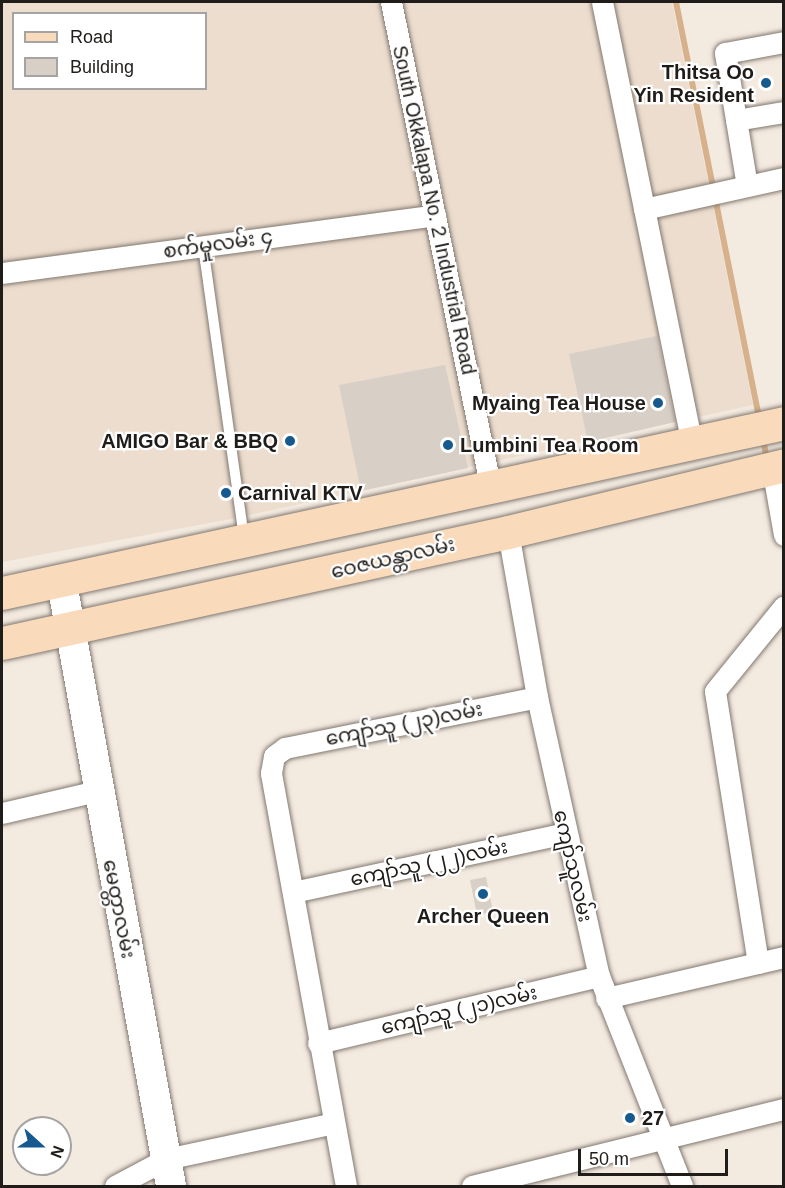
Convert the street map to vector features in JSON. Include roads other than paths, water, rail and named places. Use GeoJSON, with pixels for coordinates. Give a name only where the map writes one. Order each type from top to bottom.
{"type":"FeatureCollection","features":[{"type":"Feature","properties":{"kind":"main road"},"geometry":{"type":"LineString","coordinates":[[2,593],[62,583],[245,544],[783,423]]}},
{"type":"Feature","properties":{"kind":"main road","name":"ဝေဇယန္တာလမ်း"},"geometry":{"type":"LineString","coordinates":[[2,643],[70,631],[508,532],[778,466]]}},
{"type":"Feature","properties":{"kind":"main road","name":"မေတ္တာလမ်း"},"geometry":{"type":"LineString","coordinates":[[62,583],[97,791],[169,1173]]}},
{"type":"Feature","properties":{"kind":"street","name":"South Okkalapa No. 2 Industrial Road"},"geometry":{"type":"LineString","coordinates":[[391,2],[491,490]]}},
{"type":"Feature","properties":{"kind":"street"},"geometry":{"type":"LineString","coordinates":[[602,2],[692,444]]}},
{"type":"Feature","properties":{"kind":"street"},"geometry":{"type":"LineString","coordinates":[[747,186],[725,53],[783,42]]}},
{"type":"Feature","properties":{"kind":"street"},"geometry":{"type":"LineString","coordinates":[[736,120],[783,112]]}},
{"type":"Feature","properties":{"kind":"street"},"geometry":{"type":"LineString","coordinates":[[644,209],[783,178]]}},
{"type":"Feature","properties":{"kind":"street","name":"စက်မှုလမ်း ၄"},"geometry":{"type":"LineString","coordinates":[[2,273],[435,215]]}},
{"type":"Feature","properties":{"kind":"street"},"geometry":{"type":"LineString","coordinates":[[778,466],[783,535]]}},
{"type":"Feature","properties":{"kind":"street","name":"ကျော်သူလမ်း"},"geometry":{"type":"LineString","coordinates":[[508,532],[537,697],[565,833],[599,976],[660,1139],[682,1186]]}},
{"type":"Feature","properties":{"kind":"street"},"geometry":{"type":"LineString","coordinates":[[758,963],[715,691],[783,606]]}},
{"type":"Feature","properties":{"kind":"street","name":"ကျော်သူ (၂၃)လမ်း"},"geometry":{"type":"LineString","coordinates":[[293,892],[271,773],[274,756],[285,748],[537,697]]}},
{"type":"Feature","properties":{"kind":"street"},"geometry":{"type":"LineString","coordinates":[[2,813],[97,791]]}},
{"type":"Feature","properties":{"kind":"street","name":"ကျော်သူ (၂၂)လမ်း"},"geometry":{"type":"LineString","coordinates":[[293,892],[565,833]]}},
{"type":"Feature","properties":{"kind":"street"},"geometry":{"type":"LineString","coordinates":[[293,892],[318,1043],[346,1186]]}},
{"type":"Feature","properties":{"kind":"street"},"geometry":{"type":"LineString","coordinates":[[606,998],[783,957]]}},
{"type":"Feature","properties":{"kind":"street","name":"ကျော်သူ (၂၁)လမ်း"},"geometry":{"type":"LineString","coordinates":[[318,1043],[599,976]]}},
{"type":"Feature","properties":{"kind":"street"},"geometry":{"type":"LineString","coordinates":[[472,1186],[783,1109]]}},
{"type":"Feature","properties":{"kind":"street"},"geometry":{"type":"LineString","coordinates":[[115,1186],[169,1173],[334,1123]]}},
{"type":"Feature","properties":{"kind":"lane"},"geometry":{"type":"LineString","coordinates":[[203,246],[245,544]]}},
{"type":"Feature","properties":{"kind":"waterway"},"geometry":{"type":"LineString","coordinates":[[676,2],[759,419]]}},
{"type":"Feature","properties":{"kind":"waterway"},"geometry":{"type":"LineString","coordinates":[[763,438],[767,460]]}},
{"type":"Feature","properties":{"kind":"place","name":"Thitsa Oo Yin Resident"},"geometry":{"type":"Point","coordinates":[766,83]}},
{"type":"Feature","properties":{"kind":"place","name":"Myaing Tea House"},"geometry":{"type":"Point","coordinates":[658,403]}},
{"type":"Feature","properties":{"kind":"place","name":"AMIGO Bar & BBQ"},"geometry":{"type":"Point","coordinates":[290,441]}},
{"type":"Feature","properties":{"kind":"place","name":"Lumbini Tea Room"},"geometry":{"type":"Point","coordinates":[448,445]}},
{"type":"Feature","properties":{"kind":"place","name":"Carnival KTV"},"geometry":{"type":"Point","coordinates":[226,493]}},
{"type":"Feature","properties":{"kind":"place","name":"Archer Queen"},"geometry":{"type":"Point","coordinates":[483,894]}},
{"type":"Feature","properties":{"kind":"place","name":"27"},"geometry":{"type":"Point","coordinates":[630,1118]}}]}
